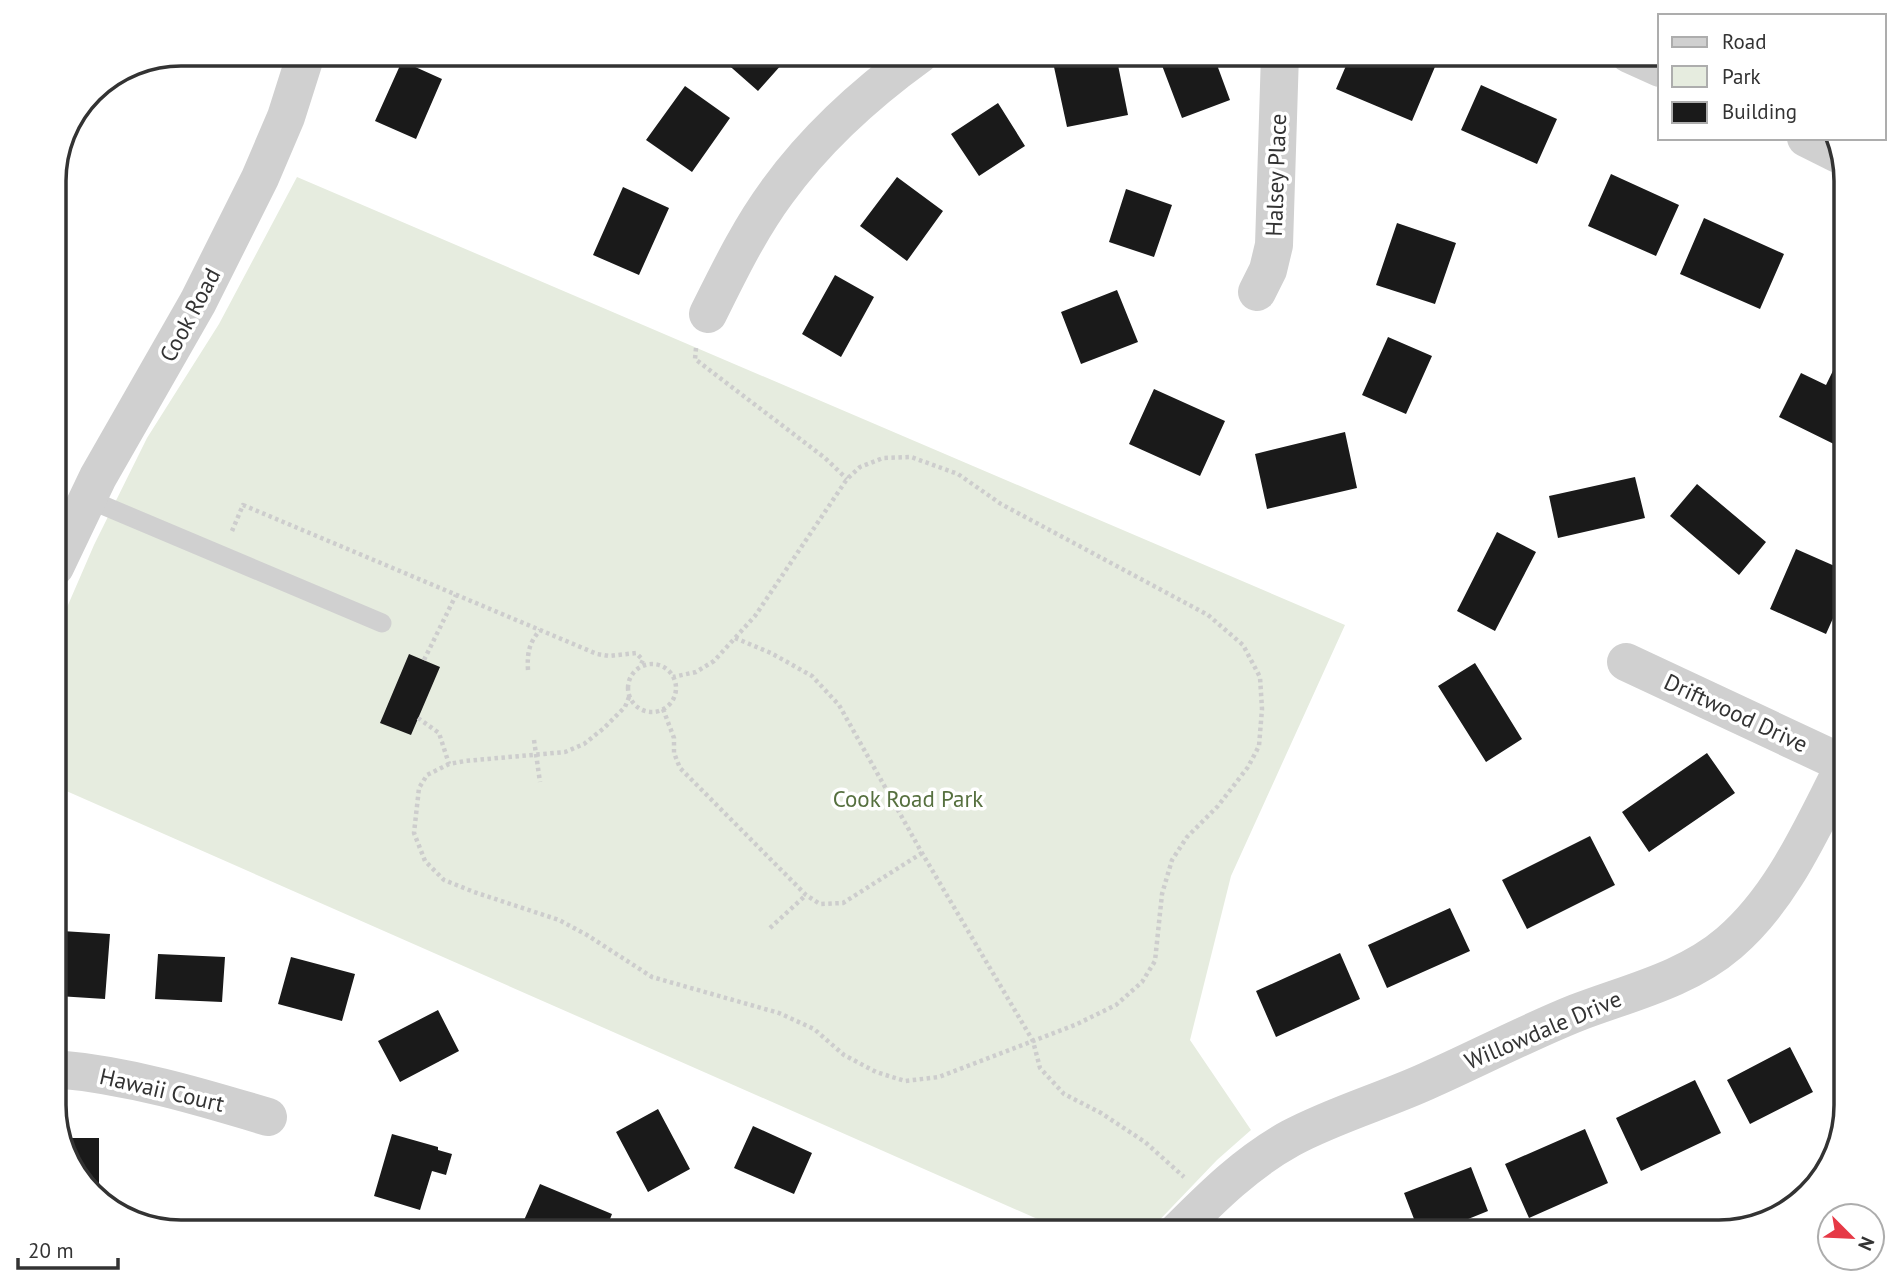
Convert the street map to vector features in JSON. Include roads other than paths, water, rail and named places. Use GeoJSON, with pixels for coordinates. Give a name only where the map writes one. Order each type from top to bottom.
{"type":"FeatureCollection","features":[{"type":"Feature","properties":{"kind":"street","name":"Cook Road"},"geometry":{"type":"LineString","coordinates":[[67,541],[198,302],[260,178],[286,117],[302,66]]}},
{"type":"Feature","properties":{"kind":"street"},"geometry":{"type":"LineString","coordinates":[[708,314],[736,257],[785,183],[833,127],[879,84],[904,66]]}},
{"type":"Feature","properties":{"kind":"street","name":"Halsey Place"},"geometry":{"type":"LineString","coordinates":[[1257,292],[1268,270],[1274,245],[1280,66]]}},
{"type":"Feature","properties":{"kind":"street"},"geometry":{"type":"LineString","coordinates":[[1810,140],[1829,150]]}},
{"type":"Feature","properties":{"kind":"street","name":"Driftwood Drive"},"geometry":{"type":"LineString","coordinates":[[1626,662],[1834,759]]}},
{"type":"Feature","properties":{"kind":"street","name":"Willowdale Drive"},"geometry":{"type":"LineString","coordinates":[[1189,1220],[1262,1155],[1292,1137],[1424,1082],[1574,1014],[1677,975],[1711,956],[1729,943],[1764,908],[1782,881],[1834,784]]}},
{"type":"Feature","properties":{"kind":"street","name":"Hawaii Court"},"geometry":{"type":"LineString","coordinates":[[67,1071],[125,1079],[192,1094],[268,1116]]}},
{"type":"Feature","properties":{"kind":"lane"},"geometry":{"type":"LineString","coordinates":[[88,499],[382,623]]}},
{"type":"Feature","properties":{"kind":"park label","name":"Cook Road Park"},"geometry":{"type":"Point","coordinates":[908,799]}}]}
